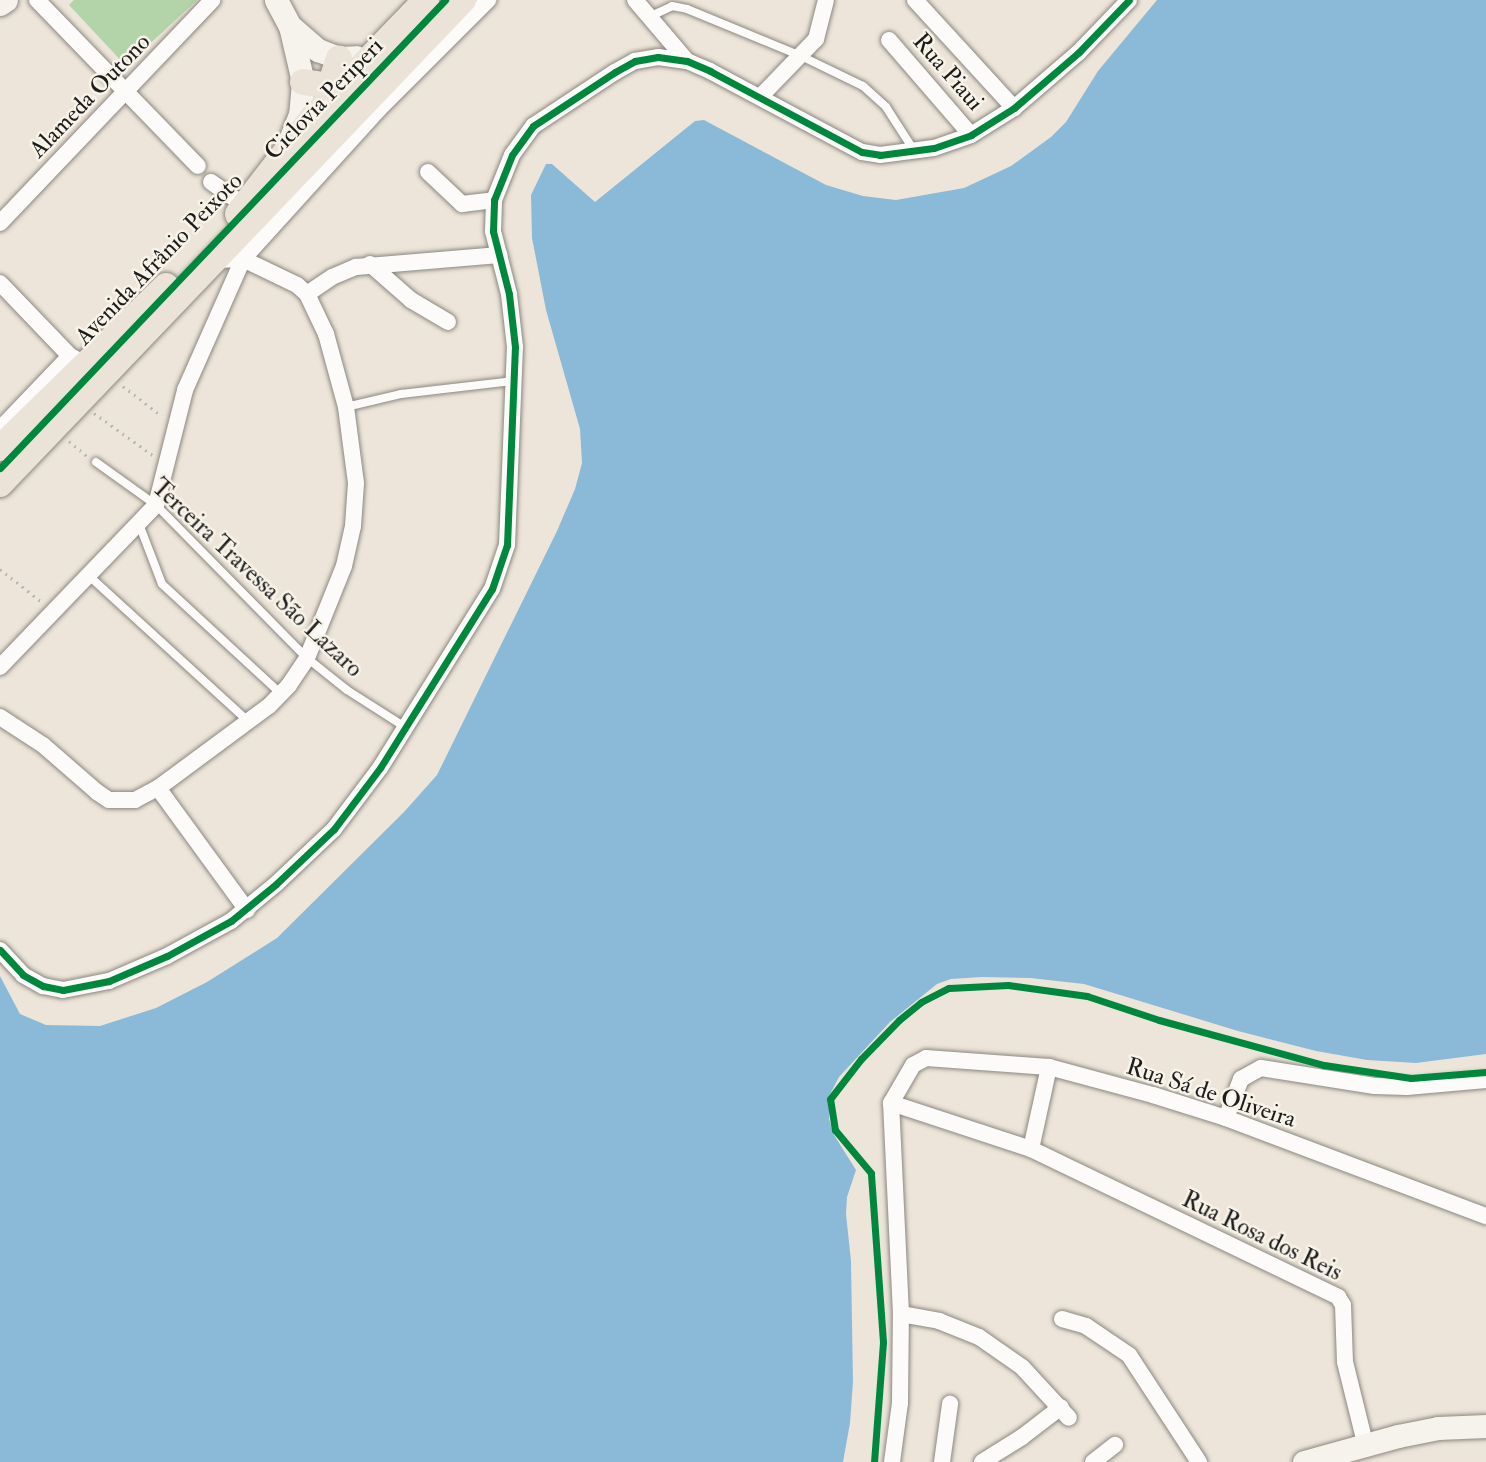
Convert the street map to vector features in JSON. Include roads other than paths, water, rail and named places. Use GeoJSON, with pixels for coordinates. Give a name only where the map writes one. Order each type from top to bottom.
{"type":"FeatureCollection","features":[{"type":"Feature","properties":{"kind":"main road"},"geometry":{"type":"LineString","coordinates":[[0,4],[6,0]]}},
{"type":"Feature","properties":{"kind":"main road"},"geometry":{"type":"LineString","coordinates":[[276,0],[290,26],[303,82],[300,114],[284,150]]}},
{"type":"Feature","properties":{"kind":"main road","name":"Avenida Afrânio Peixoto"},"geometry":{"type":"LineString","coordinates":[[0,448],[245,206],[284,150],[333,89],[426,0]]}},
{"type":"Feature","properties":{"kind":"main road","name":"Avenida Afrânio Peixoto"},"geometry":{"type":"LineString","coordinates":[[0,484],[78,402],[87,364],[214,260],[463,0]]}},
{"type":"Feature","properties":{"kind":"main road"},"geometry":{"type":"LineString","coordinates":[[290,26],[312,46],[338,58],[355,58],[381,45]]}},
{"type":"Feature","properties":{"kind":"main road"},"geometry":{"type":"LineString","coordinates":[[333,89],[338,58]]}},
{"type":"Feature","properties":{"kind":"main road"},"geometry":{"type":"LineString","coordinates":[[303,82],[333,89],[357,111]]}},
{"type":"Feature","properties":{"kind":"main road"},"geometry":{"type":"LineString","coordinates":[[1304,1462],[1365,1443],[1438,1428],[1486,1426]]}},
{"type":"Feature","properties":{"kind":"street"},"geometry":{"type":"LineString","coordinates":[[37,0],[198,166]]}},
{"type":"Feature","properties":{"kind":"street","name":"Alameda Outono"},"geometry":{"type":"LineString","coordinates":[[0,223],[212,0]]}},
{"type":"Feature","properties":{"kind":"street"},"geometry":{"type":"LineString","coordinates":[[0,667],[156,505],[185,390],[243,259],[378,110],[488,0]]}},
{"type":"Feature","properties":{"kind":"street"},"geometry":{"type":"LineString","coordinates":[[635,0],[687,61]]}},
{"type":"Feature","properties":{"kind":"street"},"geometry":{"type":"LineString","coordinates":[[760,97],[801,56],[819,33],[826,0]]}},
{"type":"Feature","properties":{"kind":"street"},"geometry":{"type":"LineString","coordinates":[[915,0],[1014,108]]}},
{"type":"Feature","properties":{"kind":"street"},"geometry":{"type":"LineString","coordinates":[[0,950],[14,969],[34,982],[63,990],[109,981],[167,956],[247,909],[334,829],[405,727],[492,589],[501,566],[509,523],[514,381],[513,327],[494,231],[494,200],[512,155],[533,126],[635,61],[658,57],[687,61],[760,97],[857,151],[880,155],[915,152],[971,135],[1014,108],[1079,52],[1129,0]]}},
{"type":"Feature","properties":{"kind":"street","name":"Rua Piaui"},"geometry":{"type":"LineString","coordinates":[[889,40],[971,135]]}},
{"type":"Feature","properties":{"kind":"street"},"geometry":{"type":"LineString","coordinates":[[428,172],[462,204],[494,200]]}},
{"type":"Feature","properties":{"kind":"street"},"geometry":{"type":"LineString","coordinates":[[211,182],[245,206]]}},
{"type":"Feature","properties":{"kind":"street"},"geometry":{"type":"LineString","coordinates":[[307,294],[338,274],[370,264],[500,255]]}},
{"type":"Feature","properties":{"kind":"street"},"geometry":{"type":"LineString","coordinates":[[0,717],[43,745],[109,800],[135,800],[158,788],[248,722],[281,694],[307,658],[344,566],[353,526],[356,483],[346,407],[326,334],[307,294],[289,281],[243,259],[214,260]]}},
{"type":"Feature","properties":{"kind":"street"},"geometry":{"type":"LineString","coordinates":[[370,264],[411,300],[448,322]]}},
{"type":"Feature","properties":{"kind":"street"},"geometry":{"type":"LineString","coordinates":[[0,284],[87,364],[0,429]]}},
{"type":"Feature","properties":{"kind":"street"},"geometry":{"type":"LineString","coordinates":[[158,788],[247,909]]}},
{"type":"Feature","properties":{"kind":"street","name":"Rua Sá de Oliveira"},"geometry":{"type":"LineString","coordinates":[[891,1103],[914,1065],[926,1058],[937,1056],[1049,1067],[1226,1118],[1486,1216]]}},
{"type":"Feature","properties":{"kind":"street"},"geometry":{"type":"LineString","coordinates":[[1031,1149],[1049,1067]]}},
{"type":"Feature","properties":{"kind":"street"},"geometry":{"type":"LineString","coordinates":[[1226,1118],[1241,1079],[1261,1068],[1375,1086],[1407,1087],[1486,1080]]}},
{"type":"Feature","properties":{"kind":"street"},"geometry":{"type":"LineString","coordinates":[[891,1103],[901,1314],[900,1403],[892,1462]]}},
{"type":"Feature","properties":{"kind":"street","name":"Rua Rosa dos Reis"},"geometry":{"type":"LineString","coordinates":[[891,1103],[1031,1149],[1338,1297],[1343,1305],[1345,1362],[1365,1443]]}},
{"type":"Feature","properties":{"kind":"street"},"geometry":{"type":"LineString","coordinates":[[901,1314],[935,1320],[979,1338],[1022,1367],[1065,1412],[982,1462]]}},
{"type":"Feature","properties":{"kind":"street"},"geometry":{"type":"LineString","coordinates":[[1062,1319],[1086,1326],[1129,1355],[1199,1462]]}},
{"type":"Feature","properties":{"kind":"street"},"geometry":{"type":"LineString","coordinates":[[942,1462],[950,1404]]}},
{"type":"Feature","properties":{"kind":"street"},"geometry":{"type":"LineString","coordinates":[[1093,1462],[1115,1445]]}},
{"type":"Feature","properties":{"kind":"lane"},"geometry":{"type":"LineString","coordinates":[[651,16],[672,6],[687,9],[801,56],[863,86],[891,114],[915,152]]}},
{"type":"Feature","properties":{"kind":"lane"},"geometry":{"type":"LineString","coordinates":[[346,407],[401,394],[514,381]]}},
{"type":"Feature","properties":{"kind":"lane","name":"Terceira Travessa São Lazaro"},"geometry":{"type":"LineString","coordinates":[[96,462],[156,505],[307,658],[347,691],[405,727]]}},
{"type":"Feature","properties":{"kind":"lane"},"geometry":{"type":"LineString","coordinates":[[139,524],[162,584],[281,694]]}},
{"type":"Feature","properties":{"kind":"lane"},"geometry":{"type":"LineString","coordinates":[[88,574],[248,722]]}},
{"type":"Feature","properties":{"kind":"water"},"geometry":{"type":"Polygon","coordinates":[[[1157,0],[1486,0],[1486,1054],[1416,1063],[1367,1060],[1316,1051],[1238,1031],[1084,984],[1030,978],[982,977],[951,979],[937,984],[890,1022],[839,1077],[829,1096],[829,1119],[834,1135],[856,1170],[847,1197],[846,1214],[851,1261],[853,1382],[850,1423],[843,1462],[0,1462],[0,976],[20,1014],[46,1025],[100,1026],[156,1008],[207,982],[277,938],[404,812],[437,775],[557,531],[575,489],[582,463],[580,429],[546,310],[532,238],[531,195],[546,164],[552,164],[595,202],[695,121],[704,120],[826,185],[863,196],[896,200],[964,188],[1011,166],[1051,137],[1066,122],[1098,71],[1157,0]]]}}]}
